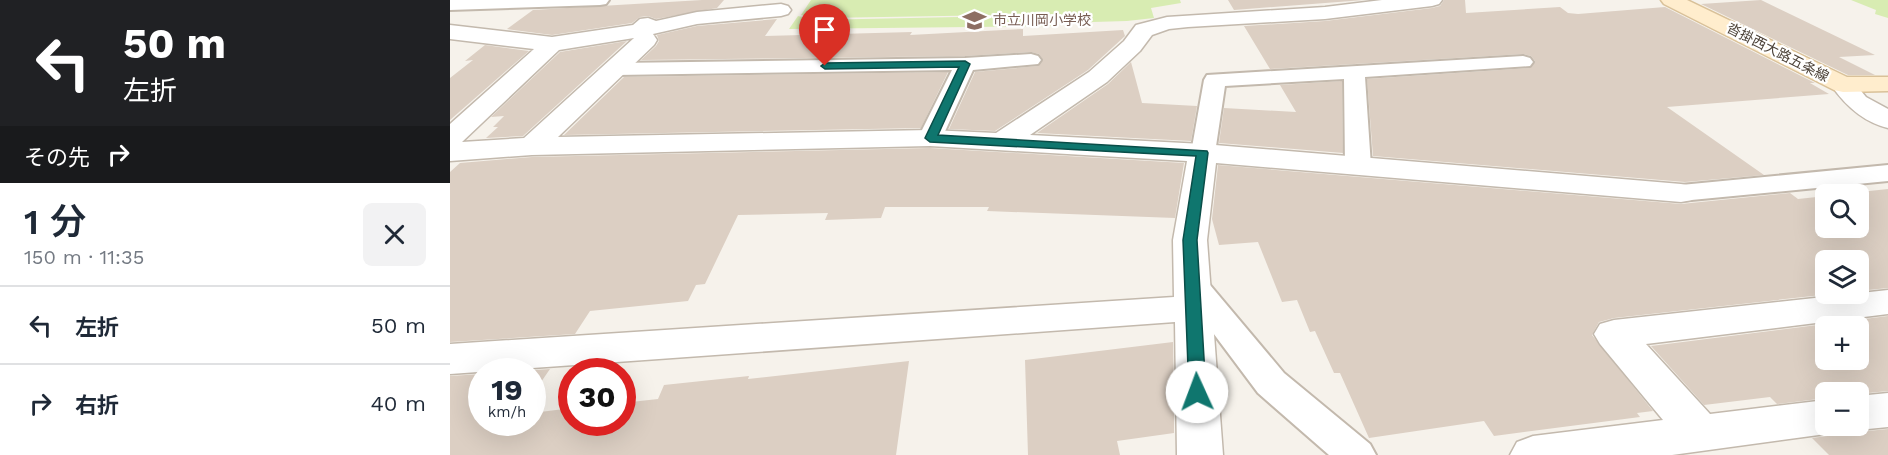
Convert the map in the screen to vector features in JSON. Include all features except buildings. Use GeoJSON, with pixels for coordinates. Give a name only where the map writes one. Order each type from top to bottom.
{"type":"FeatureCollection","features":[{"type":"Feature","properties":{"kind":"main road","name":"沓掛西大路五条線"},"geometry":{"type":"LineString","coordinates":[[1671,0],[1843,85],[1888,84]]}},
{"type":"Feature","properties":{"kind":"street"},"geometry":{"type":"LineString","coordinates":[[640,31],[673,0]]}},
{"type":"Feature","properties":{"kind":"street"},"geometry":{"type":"LineString","coordinates":[[1001,142],[1101,73],[1134,46],[1144,30],[1167,23],[1324,13],[1432,0]]}},
{"type":"Feature","properties":{"kind":"street"},"geometry":{"type":"LineString","coordinates":[[450,32],[552,44],[640,31],[707,16],[781,10]]}},
{"type":"Feature","properties":{"kind":"street"},"geometry":{"type":"LineString","coordinates":[[532,146],[646,40],[640,31]]}},
{"type":"Feature","properties":{"kind":"street"},"geometry":{"type":"LineString","coordinates":[[450,139],[552,44]]}},
{"type":"Feature","properties":{"kind":"street"},"geometry":{"type":"LineString","coordinates":[[1843,85],[1857,102],[1888,120]]}},
{"type":"Feature","properties":{"kind":"street"},"geometry":{"type":"LineString","coordinates":[[450,153],[532,146],[930,138],[1203,153],[1681,193]]}},
{"type":"Feature","properties":{"kind":"street"},"geometry":{"type":"LineString","coordinates":[[1200,455],[1190,240],[1203,153]]}},
{"type":"Feature","properties":{"kind":"street"},"geometry":{"type":"LineString","coordinates":[[450,359],[1194,297]]}},
{"type":"Feature","properties":{"kind":"street"},"geometry":{"type":"LineString","coordinates":[[1700,433],[1614,334],[1888,302]]}},
{"type":"Feature","properties":{"kind":"street"},"geometry":{"type":"LineString","coordinates":[[1869,412],[1888,410]]}},
{"type":"Feature","properties":{"kind":"street"},"geometry":{"type":"LineString","coordinates":[[1533,455],[1815,418]]}},
{"type":"Feature","properties":{"kind":"lane"},"geometry":{"type":"LineString","coordinates":[[450,5],[600,0]]}},
{"type":"Feature","properties":{"kind":"lane"},"geometry":{"type":"LineString","coordinates":[[616,69],[965,64],[1031,60]]}},
{"type":"Feature","properties":{"kind":"lane"},"geometry":{"type":"LineString","coordinates":[[1203,153],[1215,80],[1523,62]]}},
{"type":"Feature","properties":{"kind":"lane"},"geometry":{"type":"LineString","coordinates":[[930,138],[965,64]]}},
{"type":"Feature","properties":{"kind":"lane"},"geometry":{"type":"LineString","coordinates":[[1354,73],[1358,166]]}},
{"type":"Feature","properties":{"kind":"lane"},"geometry":{"type":"LineString","coordinates":[[1681,193],[1888,173]]}},
{"type":"Feature","properties":{"kind":"lane"},"geometry":{"type":"LineString","coordinates":[[1194,297],[1271,383],[1356,455]]}},
{"type":"Feature","properties":{"kind":"green space"},"geometry":{"type":"Polygon","coordinates":[[[811,0],[1180,0],[1181,3],[1151,8],[1154,18],[1059,23],[1061,14],[823,18],[801,15],[811,0]]]}},
{"type":"Feature","properties":{"kind":"green space"},"geometry":{"type":"Polygon","coordinates":[[[1851,0],[1888,0],[1888,18],[1875,14],[1876,10],[1851,0]]]}},
{"type":"Feature","properties":{"kind":"green space"},"geometry":{"type":"Polygon","coordinates":[[[1057,15],[1056,26],[789,29],[798,16],[815,20],[1057,15]]]}},
{"type":"Feature","properties":{"kind":"place","name":"市立川岡小学校"},"geometry":{"type":"Point","coordinates":[975,20]}},
{"type":"Feature","properties":{"kind":"route"},"geometry":{"type":"LineString","coordinates":[[825,66],[965,64],[930,138],[1203,153],[1190,240],[1194,286],[1197,392]]}}]}
